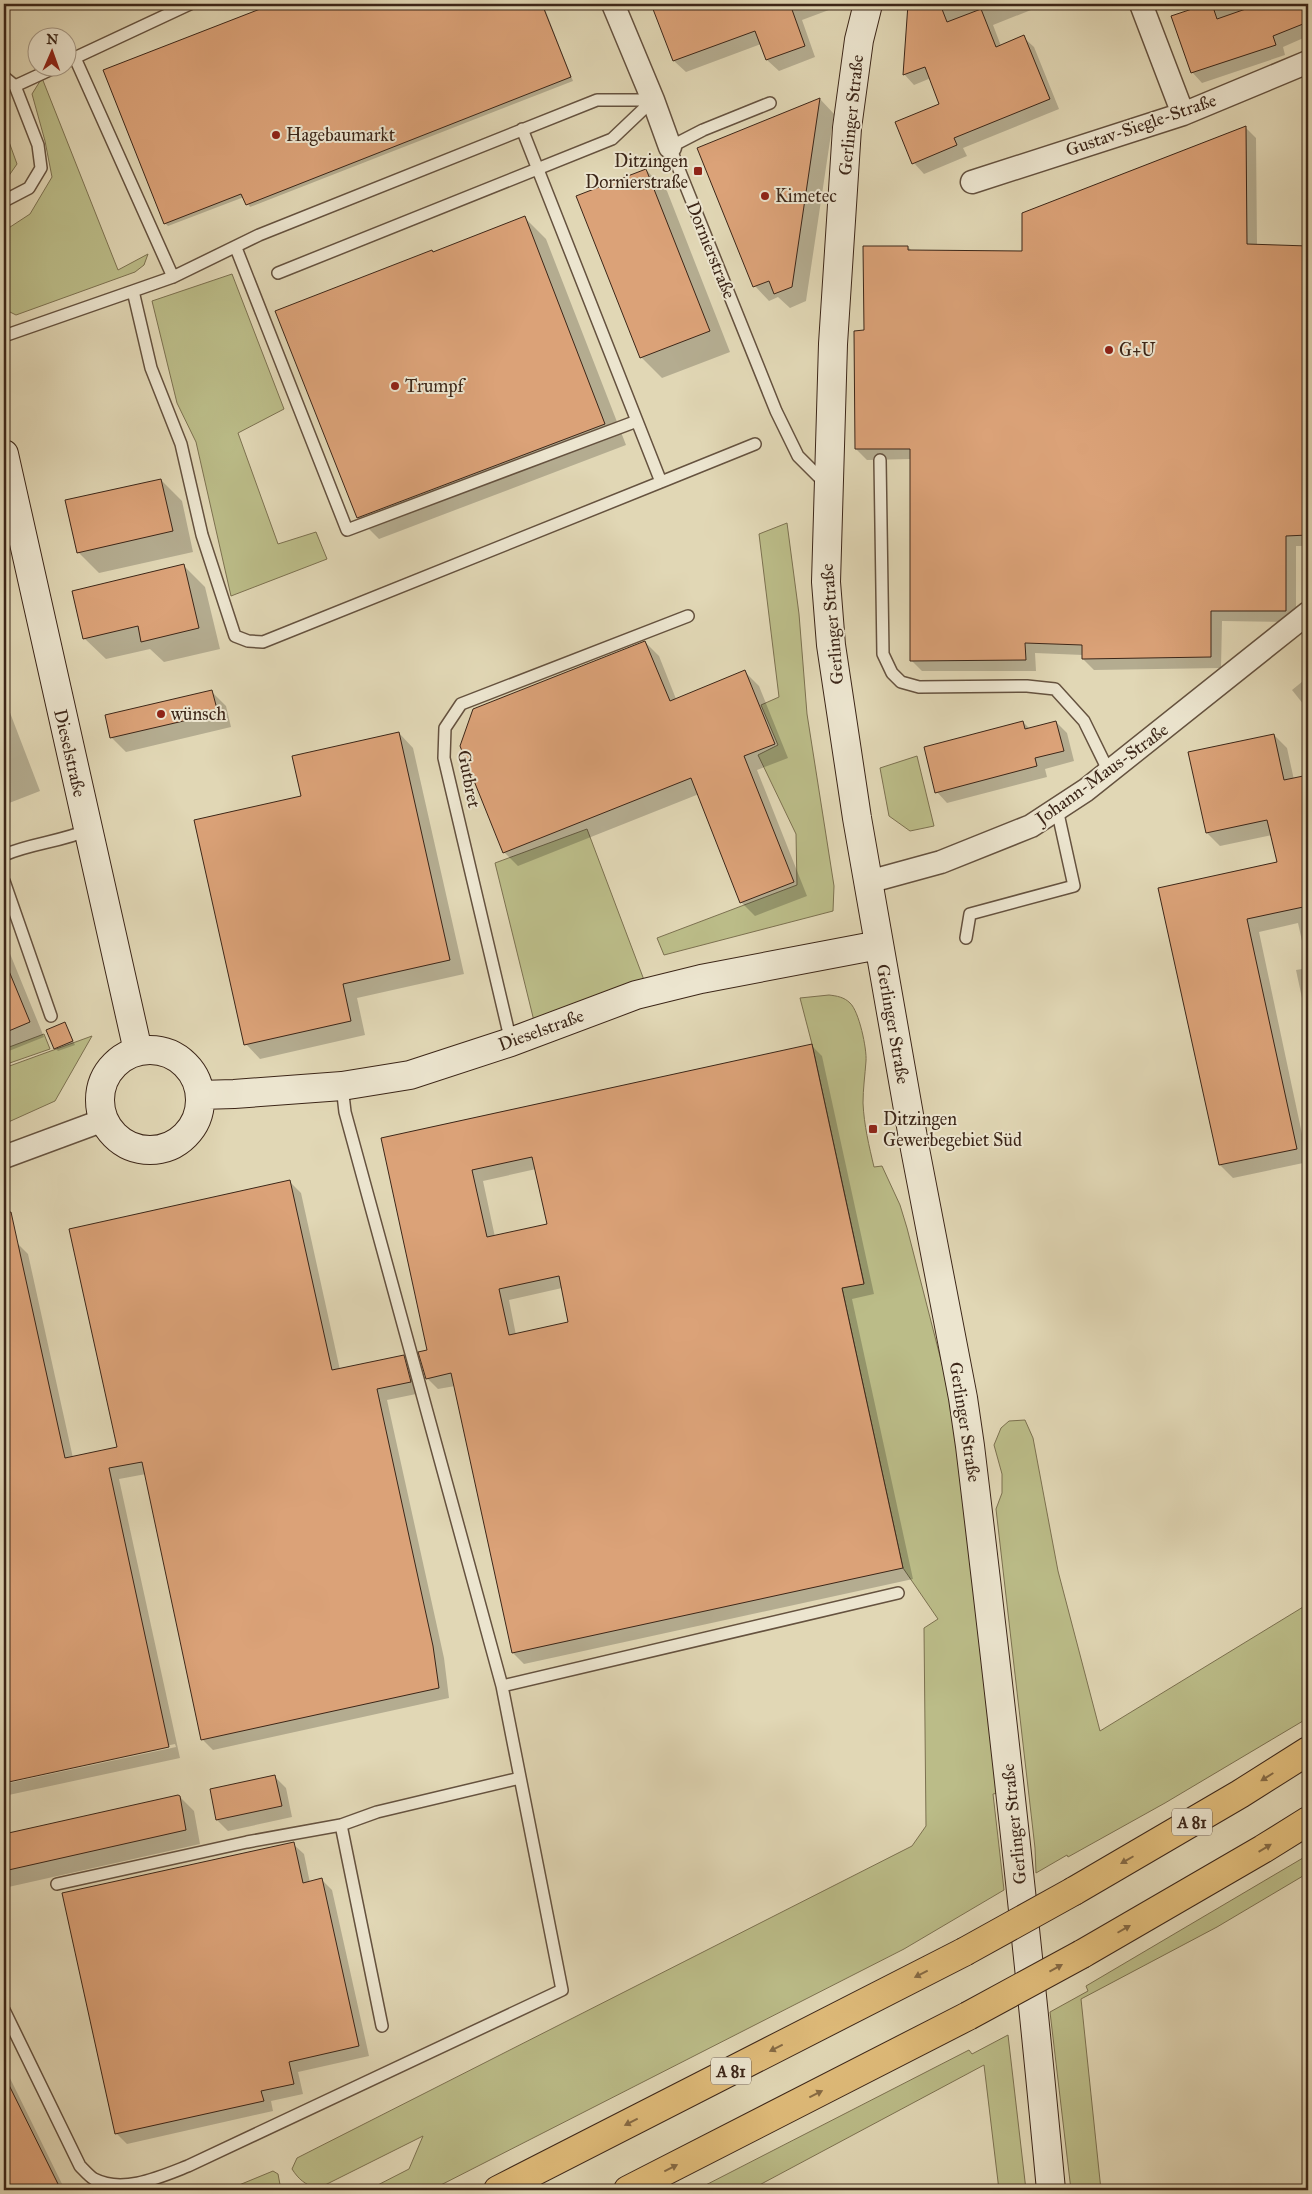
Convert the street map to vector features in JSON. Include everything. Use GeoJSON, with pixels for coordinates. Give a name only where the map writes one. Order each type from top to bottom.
{"type":"FeatureCollection","features":[{"type":"Feature","properties":{"kind":"highway","name":"A 81"},"geometry":{"type":"LineString","coordinates":[[498,2190],[964,1952],[1074,1891],[1240,1794],[1308,1751]]}},
{"type":"Feature","properties":{"kind":"highway"},"geometry":{"type":"LineString","coordinates":[[628,2190],[968,2016],[1082,1954],[1308,1821]]}},
{"type":"Feature","properties":{"kind":"main road","name":"Gerlinger Straße"},"geometry":{"type":"LineString","coordinates":[[868,4],[859,40],[847,128],[833,344],[827,486],[826,582],[831,645],[879,946],[963,1398],[970,1446],[1018,1855],[1036,2021],[1051,2190]]}},
{"type":"Feature","properties":{"kind":"main road","name":"Dieselstraße"},"geometry":{"type":"LineString","coordinates":[[4,454],[138,1051]]}},
{"type":"Feature","properties":{"kind":"main road","name":"Dieselstraße"},"geometry":{"type":"LineString","coordinates":[[200,1095],[342,1086],[410,1075],[511,1042],[636,995],[701,979],[879,946]]}},
{"type":"Feature","properties":{"kind":"main road"},"geometry":{"type":"LineString","coordinates":[[152,1050],[166,1053],[179,1059],[197,1081],[200,1095],[199,1112],[191,1128],[179,1141],[163,1148],[145,1150],[128,1145],[114,1134],[104,1120],[100,1103],[102,1086],[110,1070],[122,1058],[138,1051],[152,1050]]}},
{"type":"Feature","properties":{"kind":"street","name":"Dornierstraße"},"geometry":{"type":"LineString","coordinates":[[613,4],[653,100],[670,147]]}},
{"type":"Feature","properties":{"kind":"street"},"geometry":{"type":"LineString","coordinates":[[1141,4],[1183,114]]}},
{"type":"Feature","properties":{"kind":"street","name":"Gustav-Siegle-Straße"},"geometry":{"type":"LineString","coordinates":[[972,182],[1183,114],[1308,62]]}},
{"type":"Feature","properties":{"kind":"street","name":"Johann-Maus-Straße"},"geometry":{"type":"LineString","coordinates":[[868,882],[923,868],[958,856],[1031,826],[1109,772],[1308,613]]}},
{"type":"Feature","properties":{"kind":"street"},"geometry":{"type":"LineString","coordinates":[[4,1158],[104,1120]]}},
{"type":"Feature","properties":{"kind":"lane"},"geometry":{"type":"LineString","coordinates":[[78,57],[190,4]]}},
{"type":"Feature","properties":{"kind":"lane"},"geometry":{"type":"LineString","coordinates":[[78,75],[173,277]]}},
{"type":"Feature","properties":{"kind":"lane"},"geometry":{"type":"LineString","coordinates":[[4,76],[15,86],[38,145],[41,168],[29,188],[4,201]]}},
{"type":"Feature","properties":{"kind":"lane"},"geometry":{"type":"LineString","coordinates":[[15,86],[32,78]]}},
{"type":"Feature","properties":{"kind":"lane"},"geometry":{"type":"LineString","coordinates":[[4,336],[173,277],[260,235],[597,100],[653,100]]}},
{"type":"Feature","properties":{"kind":"lane"},"geometry":{"type":"LineString","coordinates":[[278,273],[612,139],[653,100]]}},
{"type":"Feature","properties":{"kind":"lane"},"geometry":{"type":"LineString","coordinates":[[670,147],[703,130],[770,103]]}},
{"type":"Feature","properties":{"kind":"lane"},"geometry":{"type":"LineString","coordinates":[[522,130],[661,482]]}},
{"type":"Feature","properties":{"kind":"lane","name":"Dornierstraße"},"geometry":{"type":"LineString","coordinates":[[670,147],[776,410],[798,456],[827,486]]}},
{"type":"Feature","properties":{"kind":"lane"},"geometry":{"type":"LineString","coordinates":[[236,248],[348,530],[637,420]]}},
{"type":"Feature","properties":{"kind":"lane"},"geometry":{"type":"LineString","coordinates":[[133,291],[151,368],[181,444],[202,535],[235,636],[248,641],[263,642],[755,444]]}},
{"type":"Feature","properties":{"kind":"lane"},"geometry":{"type":"LineString","coordinates":[[880,460],[883,654],[892,673],[901,682],[920,687],[1027,686],[1055,689],[1084,721],[1109,772]]}},
{"type":"Feature","properties":{"kind":"lane","name":"Gutbret"},"geometry":{"type":"LineString","coordinates":[[511,1042],[444,758],[445,728],[461,704],[688,616]]}},
{"type":"Feature","properties":{"kind":"lane"},"geometry":{"type":"LineString","coordinates":[[966,938],[970,914],[1074,886],[1057,809]]}},
{"type":"Feature","properties":{"kind":"lane"},"geometry":{"type":"LineString","coordinates":[[4,855],[19,849],[68,839],[88,830]]}},
{"type":"Feature","properties":{"kind":"lane"},"geometry":{"type":"LineString","coordinates":[[4,881],[51,1016]]}},
{"type":"Feature","properties":{"kind":"lane"},"geometry":{"type":"LineString","coordinates":[[4,2010],[80,2166],[93,2179],[107,2187],[134,2184],[161,2177],[188,2166],[562,1990],[502,1686],[348,1121],[342,1086]]}},
{"type":"Feature","properties":{"kind":"lane"},"geometry":{"type":"LineString","coordinates":[[502,1686],[898,1593]]}},
{"type":"Feature","properties":{"kind":"lane"},"geometry":{"type":"LineString","coordinates":[[57,1884],[247,1842],[340,1825],[377,1812],[520,1778]]}},
{"type":"Feature","properties":{"kind":"lane"},"geometry":{"type":"LineString","coordinates":[[340,1825],[382,2026]]}},
{"type":"Feature","properties":{"kind":"green space"},"geometry":{"type":"Polygon","coordinates":[[[42,78],[118,270],[148,254],[144,265],[135,272],[16,315],[4,309],[4,231],[30,214],[52,177],[45,141],[32,94],[42,78]]]}},
{"type":"Feature","properties":{"kind":"green space"},"geometry":{"type":"Polygon","coordinates":[[[4,128],[17,164],[8,177],[4,179],[4,128]]]}},
{"type":"Feature","properties":{"kind":"green space"},"geometry":{"type":"Polygon","coordinates":[[[232,274],[284,409],[238,433],[278,544],[316,532],[327,559],[231,596],[196,442],[177,403],[152,301],[232,274]]]}},
{"type":"Feature","properties":{"kind":"green space"},"geometry":{"type":"Polygon","coordinates":[[[787,523],[799,614],[807,714],[834,886],[833,911],[664,955],[657,938],[797,885],[796,834],[758,755],[778,745],[761,705],[779,697],[759,534],[787,523]]]}},
{"type":"Feature","properties":{"kind":"green space"},"geometry":{"type":"Polygon","coordinates":[[[917,756],[934,826],[910,831],[889,816],[880,768],[917,756]]]}},
{"type":"Feature","properties":{"kind":"green space"},"geometry":{"type":"Polygon","coordinates":[[[587,829],[644,980],[535,1025],[495,863],[587,829]]]}},
{"type":"Feature","properties":{"kind":"green space"},"geometry":{"type":"Polygon","coordinates":[[[838,996],[848,1001],[853,1007],[859,1022],[866,1055],[864,1111],[874,1167],[882,1166],[900,1205],[952,1403],[998,1793],[993,1794],[1004,1890],[904,1949],[431,2190],[368,2190],[409,2169],[423,2136],[317,2189],[303,2181],[292,2169],[297,2158],[912,1846],[926,1826],[924,1628],[938,1619],[903,1568],[842,1288],[864,1283],[812,1044],[800,998],[838,996]]]}},
{"type":"Feature","properties":{"kind":"green space"},"geometry":{"type":"Polygon","coordinates":[[[44,1034],[50,1049],[4,1065],[4,1049],[44,1034]]]}},
{"type":"Feature","properties":{"kind":"green space"},"geometry":{"type":"Polygon","coordinates":[[[92,1036],[55,1101],[4,1124],[4,1068],[92,1036]]]}},
{"type":"Feature","properties":{"kind":"green space"},"geometry":{"type":"Polygon","coordinates":[[[1025,1420],[1033,1438],[1058,1571],[1100,1731],[1308,1604],[1308,1718],[1165,1803],[1036,1873],[1035,1848],[996,1509],[1002,1493],[1002,1474],[994,1445],[1001,1428],[1009,1421],[1025,1420]]]}},
{"type":"Feature","properties":{"kind":"green space"},"geometry":{"type":"Polygon","coordinates":[[[1308,1855],[1308,1873],[1217,1927],[1081,1999],[1101,2190],[1071,2190],[1050,2012],[1088,1991],[1086,1986],[1308,1855]]]}},
{"type":"Feature","properties":{"kind":"green space"},"geometry":{"type":"Polygon","coordinates":[[[1008,2035],[1026,2190],[999,2190],[984,2065],[750,2190],[696,2190],[969,2050],[972,2054],[1008,2035]]]}},
{"type":"Feature","properties":{"kind":"green space"},"geometry":{"type":"Polygon","coordinates":[[[273,2171],[278,2174],[281,2190],[227,2190],[273,2171]]]}},
{"type":"Feature","properties":{"kind":"building","name":"Hagebaumarkt"},"geometry":{"type":"Polygon","coordinates":[[[273,4],[542,4],[571,77],[246,205],[241,194],[164,224],[103,70],[273,4]]]}},
{"type":"Feature","properties":{"kind":"building"},"geometry":{"type":"Polygon","coordinates":[[[651,4],[790,4],[805,46],[766,60],[755,31],[673,61],[651,4]]]}},
{"type":"Feature","properties":{"kind":"building"},"geometry":{"type":"Polygon","coordinates":[[[908,4],[940,4],[947,22],[981,9],[996,47],[1024,35],[1050,99],[954,138],[957,145],[912,164],[895,122],[939,104],[925,67],[903,75],[908,4]]]}},
{"type":"Feature","properties":{"kind":"building"},"geometry":{"type":"Polygon","coordinates":[[[1212,4],[1217,19],[1260,4],[1308,4],[1308,22],[1273,36],[1276,45],[1191,73],[1171,16],[1212,4]]]}},
{"type":"Feature","properties":{"kind":"building","name":"Kimetec"},"geometry":{"type":"Polygon","coordinates":[[[820,98],[792,287],[774,294],[769,281],[753,287],[697,148],[820,98]]]}},
{"type":"Feature","properties":{"kind":"building","name":"G+U"},"geometry":{"type":"Polygon","coordinates":[[[1246,126],[1247,244],[1308,246],[1308,535],[1286,536],[1286,611],[1211,611],[1211,657],[1082,659],[1082,645],[1025,643],[1026,660],[910,661],[910,449],[855,449],[854,331],[864,330],[863,246],[908,246],[908,250],[1022,251],[1022,213],[1246,126]]]}},
{"type":"Feature","properties":{"kind":"building"},"geometry":{"type":"Polygon","coordinates":[[[646,169],[710,331],[640,358],[576,196],[646,169]]]}},
{"type":"Feature","properties":{"kind":"building","name":"Trumpf"},"geometry":{"type":"Polygon","coordinates":[[[525,216],[605,424],[357,518],[275,311],[525,216]]]}},
{"type":"Feature","properties":{"kind":"building"},"geometry":{"type":"Polygon","coordinates":[[[161,479],[173,531],[77,553],[65,500],[161,479]]]}},
{"type":"Feature","properties":{"kind":"building"},"geometry":{"type":"Polygon","coordinates":[[[184,564],[199,628],[141,642],[138,626],[83,639],[72,591],[184,564]]]}},
{"type":"Feature","properties":{"kind":"building"},"geometry":{"type":"Polygon","coordinates":[[[645,641],[670,701],[745,670],[775,744],[744,756],[794,882],[740,903],[691,778],[503,853],[460,746],[473,709],[645,641]]]}},
{"type":"Feature","properties":{"kind":"building","name":"wünsch"},"geometry":{"type":"Polygon","coordinates":[[[212,690],[218,713],[110,738],[105,715],[212,690]]]}},
{"type":"Feature","properties":{"kind":"building"},"geometry":{"type":"Polygon","coordinates":[[[1023,721],[1025,729],[1056,721],[1064,751],[1035,758],[1037,766],[935,793],[924,747],[1023,721]]]}},
{"type":"Feature","properties":{"kind":"building"},"geometry":{"type":"Polygon","coordinates":[[[399,732],[450,960],[343,984],[351,1021],[244,1045],[194,820],[301,796],[292,756],[399,732]]]}},
{"type":"Feature","properties":{"kind":"building"},"geometry":{"type":"Polygon","coordinates":[[[1274,734],[1284,780],[1308,775],[1308,906],[1247,919],[1297,1149],[1219,1165],[1158,888],[1277,862],[1267,820],[1206,833],[1188,752],[1274,734]]]}},
{"type":"Feature","properties":{"kind":"building"},"geometry":{"type":"Polygon","coordinates":[[[4,959],[30,1022],[4,1033],[4,959]]]}},
{"type":"Feature","properties":{"kind":"building"},"geometry":{"type":"Polygon","coordinates":[[[65,1022],[73,1041],[54,1049],[46,1030],[65,1022]]]}},
{"type":"Feature","properties":{"kind":"building"},"geometry":{"type":"Polygon","coordinates":[[[812,1044],[864,1284],[842,1288],[903,1568],[512,1653],[451,1373],[426,1379],[418,1352],[427,1350],[381,1138],[812,1044]],[[532,1157],[472,1170],[487,1237],[547,1224],[532,1157]],[[559,1276],[499,1289],[509,1335],[568,1322],[559,1276]]]}},
{"type":"Feature","properties":{"kind":"building"},"geometry":{"type":"Polygon","coordinates":[[[290,1180],[332,1370],[404,1355],[411,1382],[377,1389],[433,1646],[439,1688],[201,1740],[142,1462],[109,1468],[169,1747],[4,1783],[4,1213],[11,1212],[65,1458],[117,1447],[69,1229],[290,1180]]]}},
{"type":"Feature","properties":{"kind":"building"},"geometry":{"type":"Polygon","coordinates":[[[275,1775],[282,1806],[216,1820],[210,1789],[275,1775]]]}},
{"type":"Feature","properties":{"kind":"building"},"geometry":{"type":"Polygon","coordinates":[[[180,1796],[186,1830],[4,1871],[4,1834],[180,1796]]]}},
{"type":"Feature","properties":{"kind":"building"},"geometry":{"type":"Polygon","coordinates":[[[294,1842],[303,1883],[322,1878],[359,2046],[289,2062],[294,2084],[261,2091],[264,2101],[115,2134],[62,1893],[294,1842]]]}},
{"type":"Feature","properties":{"kind":"building"},"geometry":{"type":"Polygon","coordinates":[[[4,2075],[61,2190],[4,2190],[4,2075]]]}},
{"type":"Feature","properties":{"kind":"place","name":"Hagebaumarkt"},"geometry":{"type":"Point","coordinates":[276,135]}},
{"type":"Feature","properties":{"kind":"place","name":"Ditzingen Dornierstraße"},"geometry":{"type":"Point","coordinates":[698,171]}},
{"type":"Feature","properties":{"kind":"place","name":"Kimetec"},"geometry":{"type":"Point","coordinates":[765,196]}},
{"type":"Feature","properties":{"kind":"place","name":"G+U"},"geometry":{"type":"Point","coordinates":[1109,350]}},
{"type":"Feature","properties":{"kind":"place","name":"Trumpf"},"geometry":{"type":"Point","coordinates":[395,386]}},
{"type":"Feature","properties":{"kind":"place","name":"wünsch"},"geometry":{"type":"Point","coordinates":[161,714]}},
{"type":"Feature","properties":{"kind":"place","name":"Ditzingen Gewerbegebiet Süd"},"geometry":{"type":"Point","coordinates":[873,1129]}}]}
